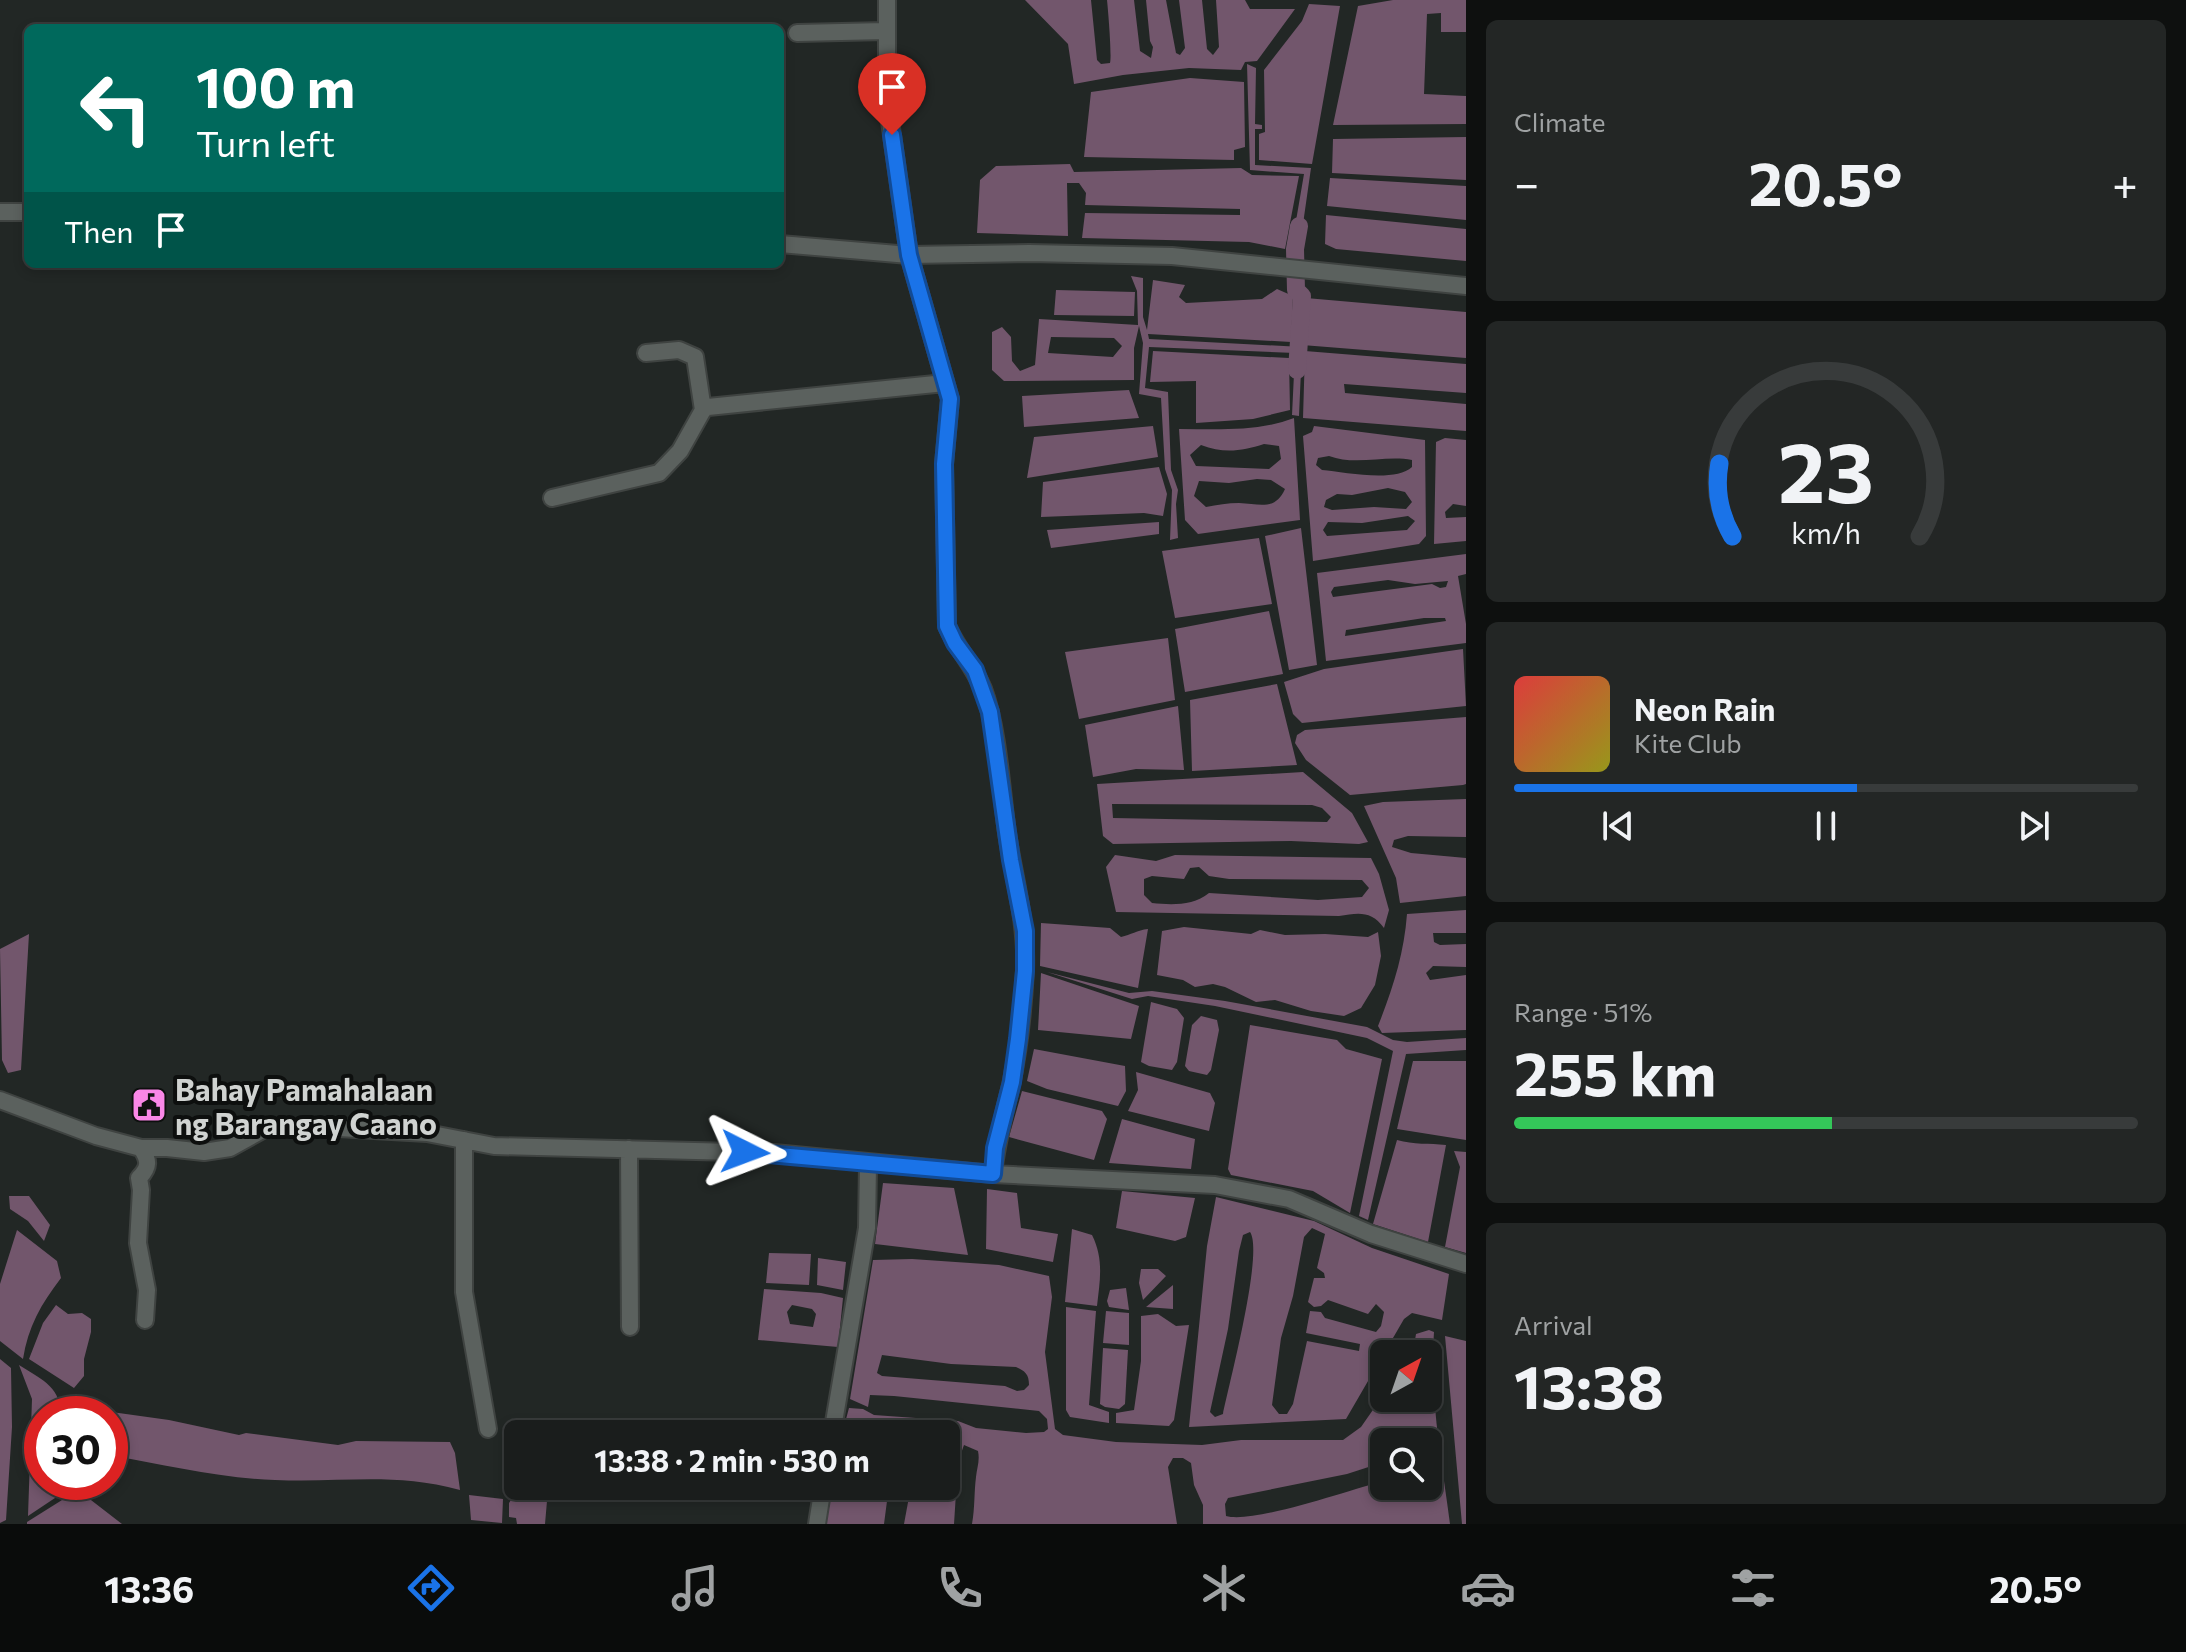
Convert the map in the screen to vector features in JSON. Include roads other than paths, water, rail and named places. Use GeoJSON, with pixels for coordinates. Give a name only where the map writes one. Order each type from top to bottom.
{"type":"FeatureCollection","features":[{"type":"Feature","properties":{"kind":"street"},"geometry":{"type":"LineString","coordinates":[[887,0],[887,100],[909,255],[950,399],[944,464],[947,626],[975,670],[990,712],[1011,860],[1025,931],[1025,971],[1018,1039],[1012,1082],[995,1148],[993,1174]]}},
{"type":"Feature","properties":{"kind":"street"},"geometry":{"type":"LineString","coordinates":[[797,33],[886,31]]}},
{"type":"Feature","properties":{"kind":"street"},"geometry":{"type":"LineString","coordinates":[[0,212],[24,212]]}},
{"type":"Feature","properties":{"kind":"street"},"geometry":{"type":"LineString","coordinates":[[784,244],[909,255],[1029,253],[1172,256],[1466,286]]}},
{"type":"Feature","properties":{"kind":"street"},"geometry":{"type":"LineString","coordinates":[[646,353],[679,350],[695,357],[703,410]]}},
{"type":"Feature","properties":{"kind":"street"},"geometry":{"type":"LineString","coordinates":[[552,498],[659,473],[680,451],[703,410],[708,407],[945,383]]}},
{"type":"Feature","properties":{"kind":"street"},"geometry":{"type":"LineString","coordinates":[[0,1100],[96,1136],[141,1148],[204,1152],[230,1148],[266,1128],[321,1127],[427,1133],[494,1146],[774,1153],[993,1174],[1215,1185],[1289,1199],[1371,1234],[1466,1264]]}},
{"type":"Feature","properties":{"kind":"street"},"geometry":{"type":"LineString","coordinates":[[464,1140],[464,1292],[488,1429]]}},
{"type":"Feature","properties":{"kind":"street"},"geometry":{"type":"LineString","coordinates":[[141,1148],[148,1161],[146,1170],[139,1178],[138,1243],[147,1290],[145,1320]]}},
{"type":"Feature","properties":{"kind":"street"},"geometry":{"type":"LineString","coordinates":[[629,1149],[630,1327]]}},
{"type":"Feature","properties":{"kind":"street"},"geometry":{"type":"LineString","coordinates":[[834,1420],[867,1228],[868,1164]]}},
{"type":"Feature","properties":{"kind":"street"},"geometry":{"type":"LineString","coordinates":[[817,1524],[821,1500]]}},
{"type":"Feature","properties":{"kind":"waterway"},"geometry":{"type":"LineString","coordinates":[[1297,370],[1302,296],[1296,290],[1295,249],[1299,226]]}},
{"type":"Feature","properties":{"kind":"place","name":"Bahay Pamahalaan ng Barangay Caano"},"geometry":{"type":"Point","coordinates":[149,1105]}}]}
